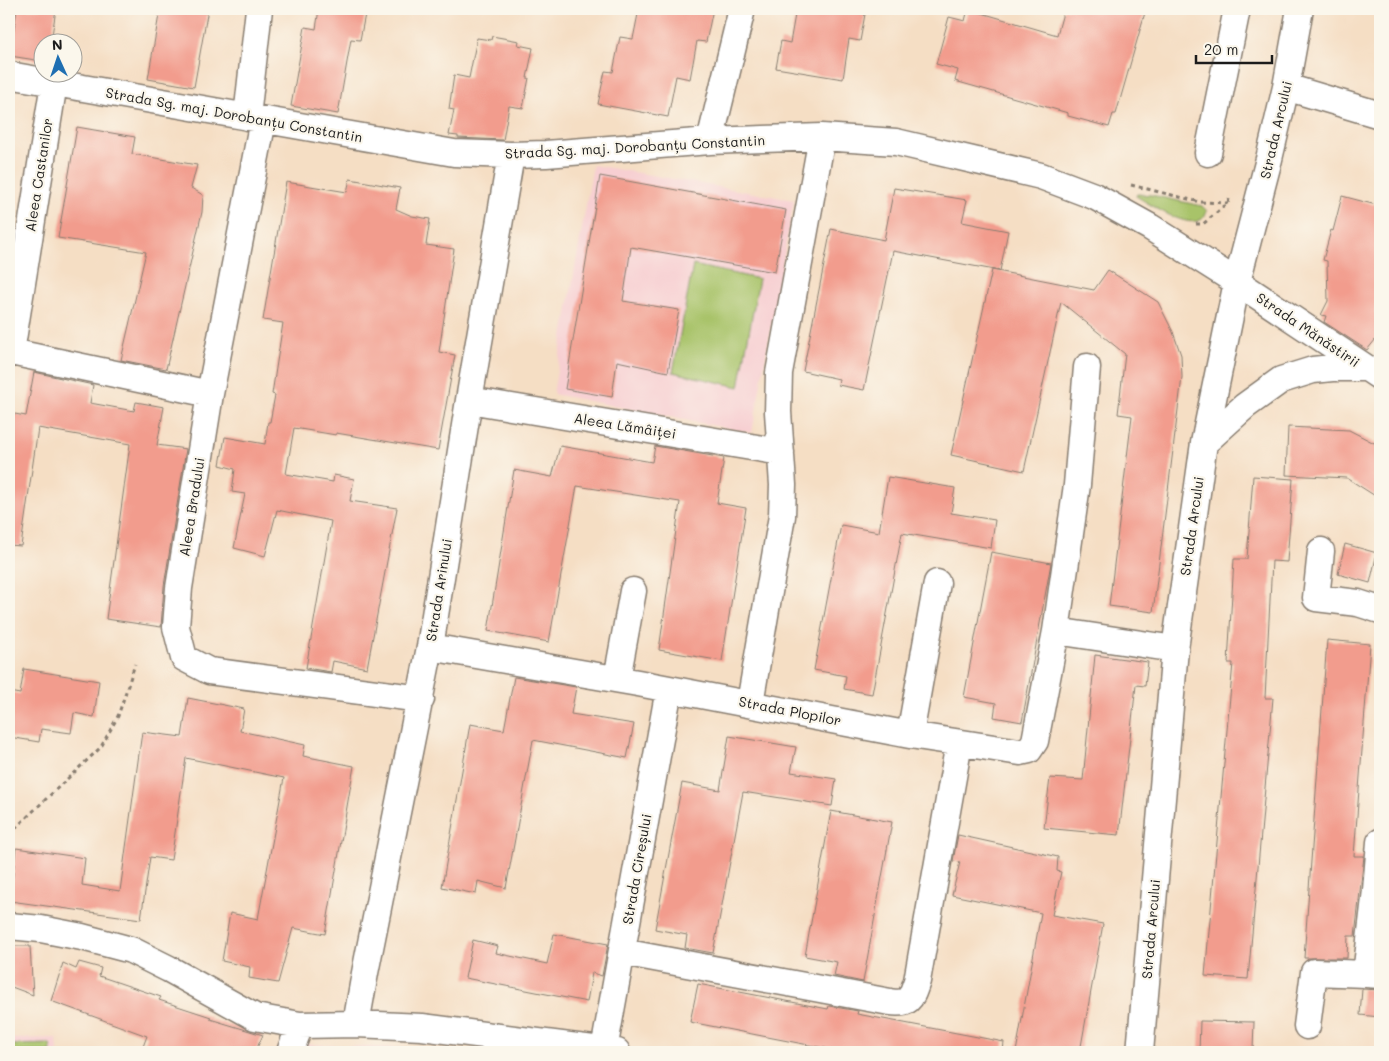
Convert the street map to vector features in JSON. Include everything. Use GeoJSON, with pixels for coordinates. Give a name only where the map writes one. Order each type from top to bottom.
{"type":"FeatureCollection","features":[{"type":"Feature","properties":{"kind":"street","name":"Aleea Bradului"},"geometry":{"type":"LineString","coordinates":[[259,9],[255,118],[179,588],[176,626],[184,658],[209,671],[421,699]]}},
{"type":"Feature","properties":{"kind":"street"},"geometry":{"type":"LineString","coordinates":[[710,141],[742,9]]}},
{"type":"Feature","properties":{"kind":"street"},"geometry":{"type":"LineString","coordinates":[[1208,153],[1237,9]]}},
{"type":"Feature","properties":{"kind":"street","name":"Strada Arcului"},"geometry":{"type":"LineString","coordinates":[[1140,1052],[1174,649],[1204,443],[1237,282],[1286,87],[1300,9]]}},
{"type":"Feature","properties":{"kind":"street","name":"Strada Sg. maj. Dorobanțu Constantin"},"geometry":{"type":"LineString","coordinates":[[9,75],[454,153],[511,155],[710,141],[822,137],[896,142],[1041,176],[1094,196],[1150,227],[1237,282]]}},
{"type":"Feature","properties":{"kind":"street","name":"Aleea Castanilor"},"geometry":{"type":"LineString","coordinates":[[10,353],[54,83]]}},
{"type":"Feature","properties":{"kind":"street"},"geometry":{"type":"LineString","coordinates":[[1286,87],[1380,115]]}},
{"type":"Feature","properties":{"kind":"street"},"geometry":{"type":"LineString","coordinates":[[750,703],[782,516],[783,485],[778,412],[779,373],[822,137]]}},
{"type":"Feature","properties":{"kind":"street","name":"Strada Arinului"},"geometry":{"type":"LineString","coordinates":[[356,1024],[421,699],[511,155]]}},
{"type":"Feature","properties":{"kind":"street","name":"Strada Mănăstirii"},"geometry":{"type":"LineString","coordinates":[[1237,282],[1373,372]]}},
{"type":"Feature","properties":{"kind":"street"},"geometry":{"type":"LineString","coordinates":[[10,353],[210,394]]}},
{"type":"Feature","properties":{"kind":"street","name":"Strada Plopilor"},"geometry":{"type":"LineString","coordinates":[[430,647],[669,688],[910,735],[1020,752],[1029,750],[1035,741],[1056,631],[1076,485],[1087,368]]}},
{"type":"Feature","properties":{"kind":"street"},"geometry":{"type":"LineString","coordinates":[[1204,443],[1245,406],[1282,380],[1313,370],[1332,368],[1373,372]]}},
{"type":"Feature","properties":{"kind":"street","name":"Aleea Lămâiței"},"geometry":{"type":"LineString","coordinates":[[469,400],[781,452]]}},
{"type":"Feature","properties":{"kind":"street"},"geometry":{"type":"LineString","coordinates":[[1321,551],[1316,598],[1358,603],[1380,610]]}},
{"type":"Feature","properties":{"kind":"street"},"geometry":{"type":"LineString","coordinates":[[910,735],[937,583]]}},
{"type":"Feature","properties":{"kind":"street"},"geometry":{"type":"LineString","coordinates":[[617,679],[633,591]]}},
{"type":"Feature","properties":{"kind":"street"},"geometry":{"type":"LineString","coordinates":[[1056,631],[1174,649]]}},
{"type":"Feature","properties":{"kind":"street","name":"Strada Cireșului"},"geometry":{"type":"LineString","coordinates":[[610,1051],[622,952],[669,688]]}},
{"type":"Feature","properties":{"kind":"street"},"geometry":{"type":"LineString","coordinates":[[622,952],[901,1004],[907,1002],[912,996],[917,981],[959,743]]}},
{"type":"Feature","properties":{"kind":"street"},"geometry":{"type":"LineString","coordinates":[[1307,1026],[1314,972],[1373,975],[1380,842]]}},
{"type":"Feature","properties":{"kind":"street"},"geometry":{"type":"LineString","coordinates":[[9,926],[82,936],[131,950],[255,1018],[300,1025],[422,1026],[610,1051]]}},
{"type":"Feature","properties":{"kind":"street"},"geometry":{"type":"LineString","coordinates":[[290,1052],[300,1025]]}},
{"type":"Feature","properties":{"kind":"path"},"geometry":{"type":"LineString","coordinates":[[1125,183],[1200,202],[1228,203]]}},
{"type":"Feature","properties":{"kind":"path"},"geometry":{"type":"LineString","coordinates":[[9,834],[101,747],[118,716],[135,664]]}},
{"type":"Feature","properties":{"kind":"shaded area"},"geometry":{"type":"Polygon","coordinates":[[[593,165],[794,200],[752,433],[553,394],[593,165]]]}},
{"type":"Feature","properties":{"kind":"shaded area"},"geometry":{"type":"Polygon","coordinates":[[[57,1038],[58,1052],[9,1052],[9,1039],[57,1038]]]}},
{"type":"Feature","properties":{"kind":"shaded area"},"geometry":{"type":"Polygon","coordinates":[[[301,1044],[419,1049],[418,1052],[299,1052],[301,1044]]]}},
{"type":"Feature","properties":{"kind":"green space"},"geometry":{"type":"Polygon","coordinates":[[[1137,194],[1151,195],[1202,206],[1207,211],[1202,219],[1195,222],[1185,221],[1163,212],[1136,196],[1137,194]]]}},
{"type":"Feature","properties":{"kind":"green space"},"geometry":{"type":"Polygon","coordinates":[[[693,265],[759,279],[739,387],[673,372],[693,265]]]}},
{"type":"Feature","properties":{"kind":"green space"},"geometry":{"type":"Polygon","coordinates":[[[50,1044],[51,1052],[9,1052],[9,1045],[50,1044]]]}},
{"type":"Feature","properties":{"kind":"building"},"geometry":{"type":"Polygon","coordinates":[[[17,9],[56,9],[53,32],[32,32],[32,59],[10,56],[17,9]]]}},
{"type":"Feature","properties":{"kind":"building"},"geometry":{"type":"Polygon","coordinates":[[[160,9],[208,9],[194,87],[148,79],[160,9]]]}},
{"type":"Feature","properties":{"kind":"building"},"geometry":{"type":"Polygon","coordinates":[[[319,9],[366,9],[360,40],[351,39],[338,114],[291,106],[305,27],[316,29],[319,9]]]}},
{"type":"Feature","properties":{"kind":"building"},"geometry":{"type":"Polygon","coordinates":[[[639,9],[713,9],[706,42],[697,41],[690,79],[676,76],[668,117],[598,104],[605,71],[613,72],[620,37],[633,39],[639,9]]]}},
{"type":"Feature","properties":{"kind":"building"},"geometry":{"type":"Polygon","coordinates":[[[796,9],[866,9],[860,41],[849,39],[843,79],[776,68],[781,41],[790,43],[796,9]]]}},
{"type":"Feature","properties":{"kind":"building"},"geometry":{"type":"Polygon","coordinates":[[[968,9],[1057,35],[1064,9],[1146,9],[1116,114],[1113,114],[1109,127],[1068,116],[1068,113],[955,81],[958,70],[936,64],[949,17],[965,21],[968,9]]]}},
{"type":"Feature","properties":{"kind":"building"},"geometry":{"type":"Polygon","coordinates":[[[492,36],[519,41],[518,45],[533,48],[523,108],[509,106],[503,140],[458,138],[458,136],[449,135],[454,110],[449,109],[454,75],[469,78],[477,38],[491,40],[492,36]]]}},
{"type":"Feature","properties":{"kind":"building"},"geometry":{"type":"Polygon","coordinates":[[[77,127],[135,137],[132,154],[197,165],[191,188],[203,195],[202,212],[166,369],[121,360],[146,252],[58,238],[77,127]]]}},
{"type":"Feature","properties":{"kind":"building"},"geometry":{"type":"Polygon","coordinates":[[[600,176],[786,210],[775,272],[631,247],[623,301],[679,310],[668,372],[617,361],[612,397],[565,389],[600,176]]]}},
{"type":"Feature","properties":{"kind":"building"},"geometry":{"type":"Polygon","coordinates":[[[350,179],[400,188],[396,209],[412,216],[430,219],[426,245],[454,249],[439,352],[455,355],[438,450],[294,428],[286,474],[333,482],[334,475],[354,479],[350,501],[397,508],[367,668],[333,661],[331,672],[306,668],[331,521],[277,510],[265,556],[234,548],[245,494],[232,492],[235,469],[220,465],[225,437],[265,444],[275,395],[272,394],[283,323],[263,320],[286,182],[347,192],[350,179]]]}},
{"type":"Feature","properties":{"kind":"building"},"geometry":{"type":"Polygon","coordinates":[[[894,188],[967,200],[962,222],[1008,231],[1000,271],[893,251],[864,390],[838,385],[839,379],[803,371],[831,229],[884,240],[894,188]]]}},
{"type":"Feature","properties":{"kind":"building"},"geometry":{"type":"Polygon","coordinates":[[[1342,196],[1380,206],[1380,275],[1375,313],[1380,321],[1380,334],[1367,350],[1324,322],[1326,316],[1321,315],[1328,301],[1327,261],[1323,260],[1342,196]]]}},
{"type":"Feature","properties":{"kind":"building"},"geometry":{"type":"Polygon","coordinates":[[[992,270],[1094,290],[1108,270],[1158,302],[1173,332],[1181,355],[1182,377],[1153,612],[1109,606],[1132,416],[1118,414],[1125,354],[1061,302],[1024,471],[951,455],[992,270]]]}},
{"type":"Feature","properties":{"kind":"building"},"geometry":{"type":"Polygon","coordinates":[[[34,372],[93,385],[90,403],[134,411],[136,402],[164,407],[157,445],[186,449],[164,586],[161,627],[106,619],[130,444],[38,428],[21,546],[9,545],[9,413],[26,416],[34,372]]]}},
{"type":"Feature","properties":{"kind":"building"},"geometry":{"type":"Polygon","coordinates":[[[1288,427],[1349,430],[1380,446],[1380,499],[1347,478],[1286,475],[1288,427]]]}},
{"type":"Feature","properties":{"kind":"building"},"geometry":{"type":"Polygon","coordinates":[[[560,446],[652,462],[655,446],[724,458],[717,503],[746,508],[722,661],[659,650],[680,502],[577,486],[549,642],[488,631],[514,470],[552,477],[560,446]]]}},
{"type":"Feature","properties":{"kind":"building"},"geometry":{"type":"Polygon","coordinates":[[[1253,476],[1293,479],[1287,562],[1272,561],[1265,698],[1273,698],[1248,979],[1205,976],[1233,663],[1228,663],[1234,559],[1247,559],[1253,476]]]}},
{"type":"Feature","properties":{"kind":"building"},"geometry":{"type":"Polygon","coordinates":[[[888,477],[955,488],[951,513],[995,520],[991,548],[902,533],[872,694],[844,689],[846,676],[814,670],[841,525],[879,532],[888,477]]]}},
{"type":"Feature","properties":{"kind":"building"},"geometry":{"type":"Polygon","coordinates":[[[1345,544],[1377,553],[1370,583],[1338,574],[1345,544]]]}},
{"type":"Feature","properties":{"kind":"building"},"geometry":{"type":"Polygon","coordinates":[[[991,552],[1051,563],[1022,722],[994,717],[996,703],[964,697],[991,552]]]}},
{"type":"Feature","properties":{"kind":"building"},"geometry":{"type":"Polygon","coordinates":[[[1327,640],[1370,644],[1354,856],[1364,856],[1355,936],[1348,936],[1347,958],[1304,958],[1327,640]]]}},
{"type":"Feature","properties":{"kind":"building"},"geometry":{"type":"Polygon","coordinates":[[[1095,655],[1148,662],[1145,686],[1136,685],[1119,835],[1044,828],[1050,778],[1083,780],[1095,655]]]}},
{"type":"Feature","properties":{"kind":"building"},"geometry":{"type":"Polygon","coordinates":[[[24,669],[99,681],[94,717],[74,713],[71,733],[41,729],[39,742],[9,737],[9,692],[20,694],[24,669]]]}},
{"type":"Feature","properties":{"kind":"building"},"geometry":{"type":"Polygon","coordinates":[[[514,677],[576,687],[571,714],[634,724],[627,758],[533,740],[506,888],[478,881],[476,894],[442,887],[470,724],[504,730],[514,677]]]}},
{"type":"Feature","properties":{"kind":"building"},"geometry":{"type":"Polygon","coordinates":[[[188,698],[244,709],[240,731],[305,745],[303,756],[354,766],[325,934],[293,928],[278,983],[249,978],[250,967],[222,961],[230,913],[258,919],[284,778],[186,758],[171,860],[150,857],[141,919],[10,901],[16,848],[85,858],[82,885],[120,891],[142,732],[182,737],[188,698]]]}},
{"type":"Feature","properties":{"kind":"building"},"geometry":{"type":"Polygon","coordinates":[[[729,736],[796,747],[791,772],[836,779],[832,806],[743,792],[713,953],[685,948],[687,935],[655,929],[682,783],[720,790],[729,736]]]}},
{"type":"Feature","properties":{"kind":"building"},"geometry":{"type":"Polygon","coordinates":[[[831,811],[892,822],[863,982],[834,976],[837,962],[805,956],[831,811]]]}},
{"type":"Feature","properties":{"kind":"building"},"geometry":{"type":"Polygon","coordinates":[[[958,835],[1058,857],[1057,871],[1061,872],[1052,915],[1103,924],[1080,1052],[1016,1052],[1041,913],[952,895],[960,862],[953,861],[958,835]]]}},
{"type":"Feature","properties":{"kind":"building"},"geometry":{"type":"Polygon","coordinates":[[[554,934],[608,944],[602,976],[592,973],[587,1002],[465,978],[473,940],[498,946],[496,953],[547,964],[554,934]]]}},
{"type":"Feature","properties":{"kind":"building"},"geometry":{"type":"Polygon","coordinates":[[[9,946],[30,946],[33,995],[9,986],[9,946]]]}},
{"type":"Feature","properties":{"kind":"building"},"geometry":{"type":"Polygon","coordinates":[[[79,962],[101,968],[99,976],[161,997],[159,1000],[211,1017],[210,1019],[263,1035],[255,1052],[141,1052],[147,1036],[51,1001],[63,963],[76,969],[79,962]]]}},
{"type":"Feature","properties":{"kind":"building"},"geometry":{"type":"Polygon","coordinates":[[[698,984],[828,1009],[829,1006],[858,1011],[857,1014],[1004,1042],[1003,1052],[845,1052],[690,1022],[698,984]]]}},
{"type":"Feature","properties":{"kind":"building"},"geometry":{"type":"Polygon","coordinates":[[[1362,989],[1380,990],[1380,1017],[1360,1015],[1362,989]]]}},
{"type":"Feature","properties":{"kind":"building"},"geometry":{"type":"Polygon","coordinates":[[[1200,1021],[1254,1022],[1253,1050],[1242,1050],[1242,1052],[1199,1052],[1200,1021]]]}}]}
